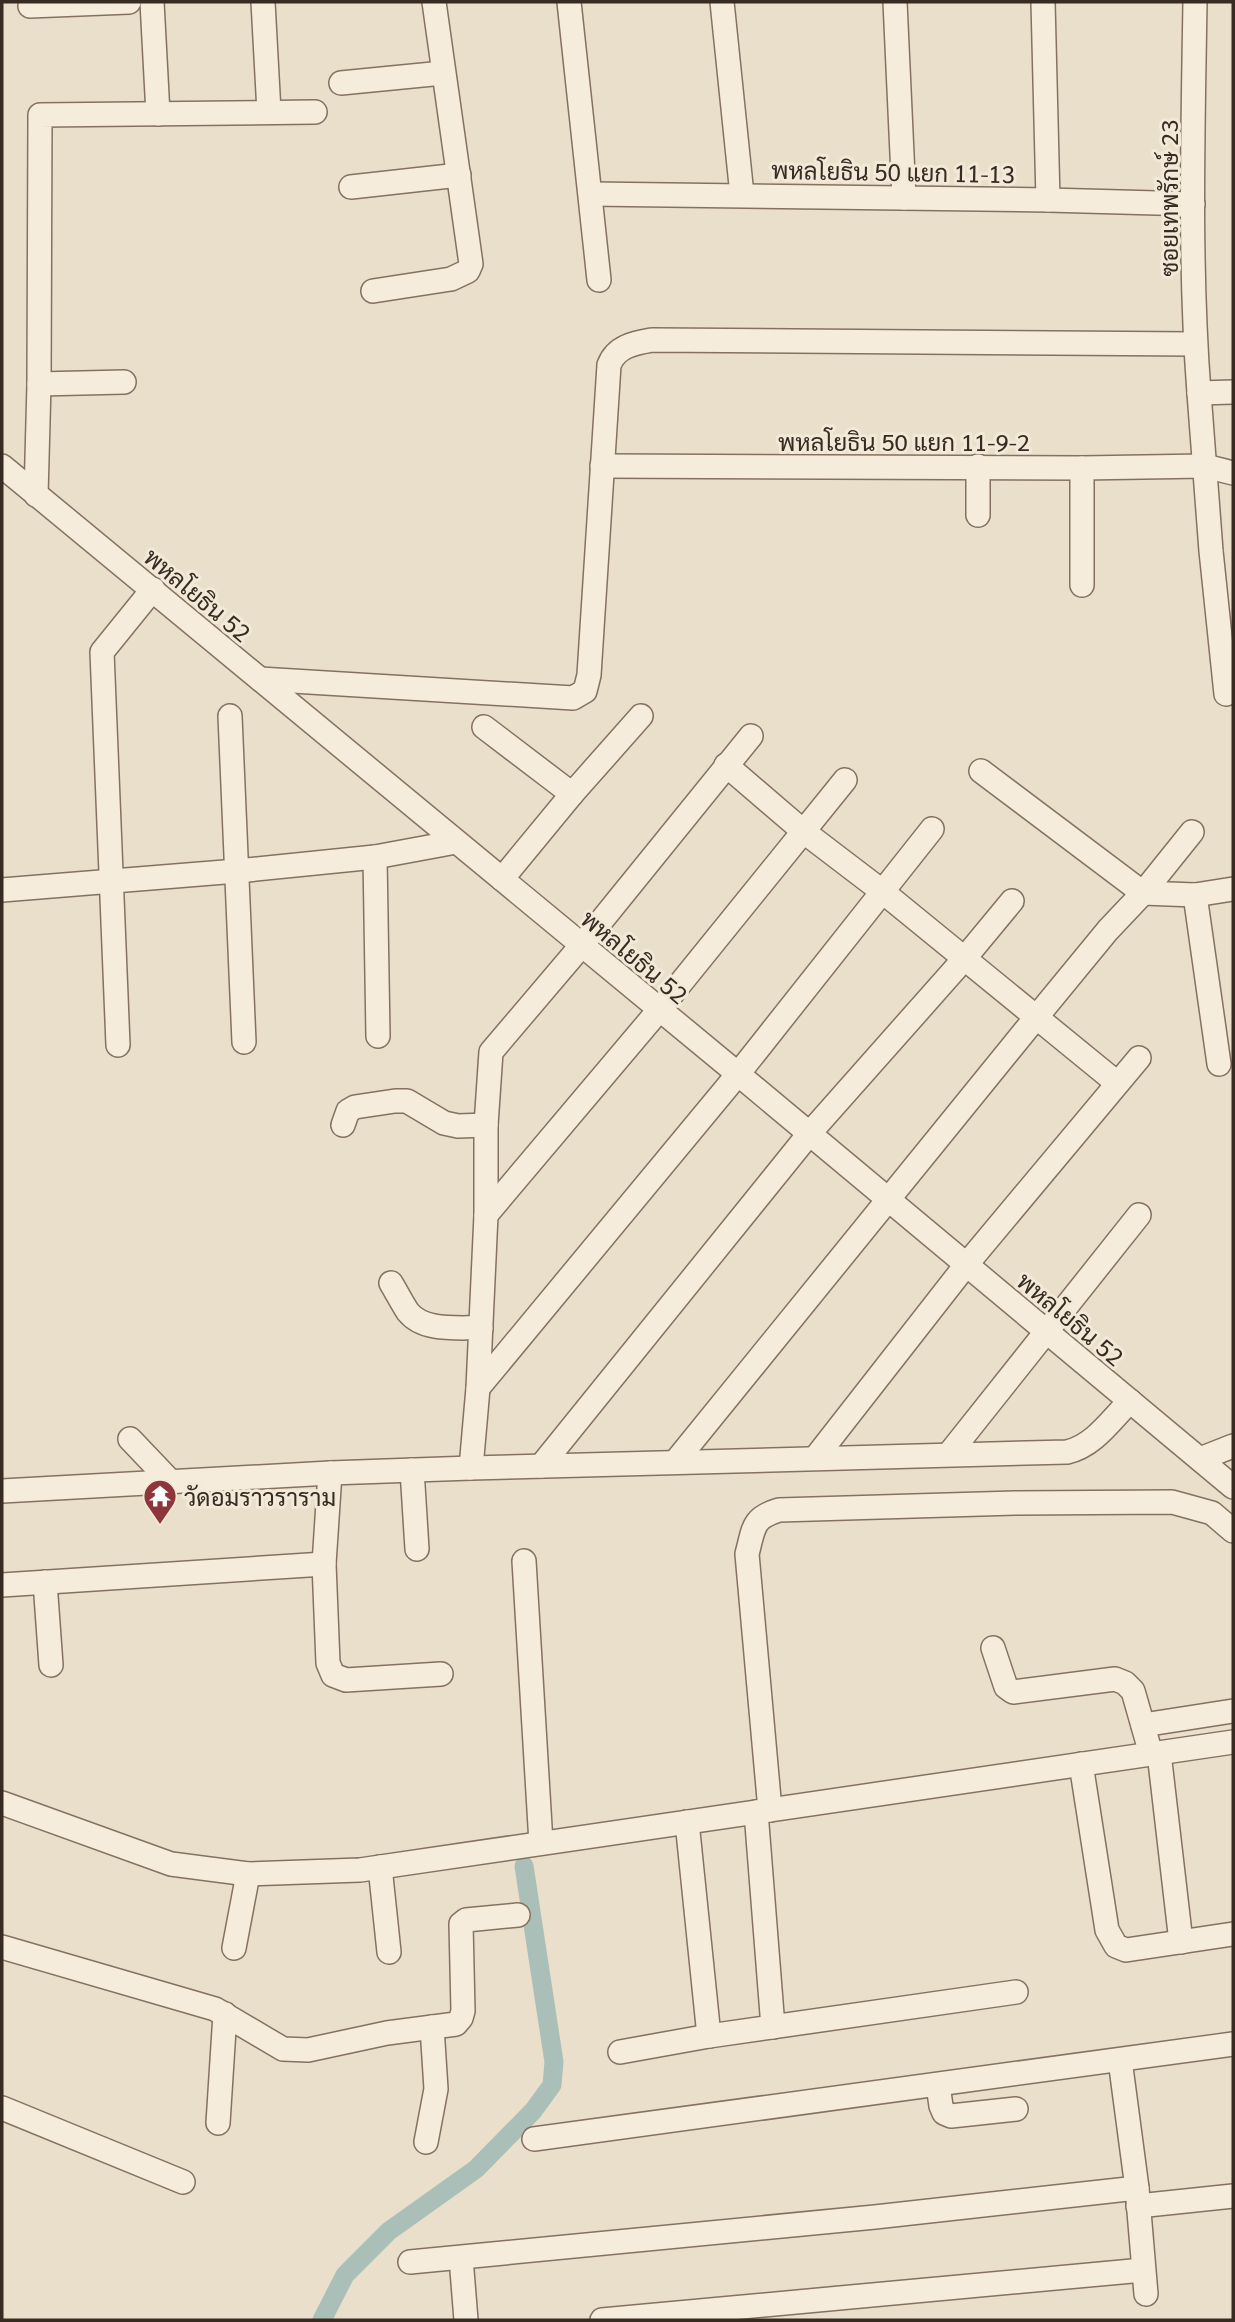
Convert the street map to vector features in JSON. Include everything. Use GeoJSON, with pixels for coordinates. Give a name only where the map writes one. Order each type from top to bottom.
{"type":"FeatureCollection","features":[{"type":"Feature","properties":{"kind":"street"},"geometry":{"type":"LineString","coordinates":[[30,6],[129,2]]}},
{"type":"Feature","properties":{"kind":"street"},"geometry":{"type":"LineString","coordinates":[[152,2],[158,114]]}},
{"type":"Feature","properties":{"kind":"street"},"geometry":{"type":"LineString","coordinates":[[263,2],[269,112]]}},
{"type":"Feature","properties":{"kind":"street"},"geometry":{"type":"LineString","coordinates":[[373,291],[451,279],[468,271],[471,264],[434,2]]}},
{"type":"Feature","properties":{"kind":"street"},"geometry":{"type":"LineString","coordinates":[[569,2],[599,280]]}},
{"type":"Feature","properties":{"kind":"street"},"geometry":{"type":"LineString","coordinates":[[722,2],[742,195]]}},
{"type":"Feature","properties":{"kind":"street"},"geometry":{"type":"LineString","coordinates":[[895,2],[904,198]]}},
{"type":"Feature","properties":{"kind":"street"},"geometry":{"type":"LineString","coordinates":[[1043,2],[1048,200]]}},
{"type":"Feature","properties":{"kind":"street","name":"ซอยเทพรักษ์ 23"},"geometry":{"type":"LineString","coordinates":[[1195,2],[1195,344],[1205,466],[1222,550],[1227,645],[1226,694]]}},
{"type":"Feature","properties":{"kind":"street"},"geometry":{"type":"LineString","coordinates":[[341,83],[443,73]]}},
{"type":"Feature","properties":{"kind":"street"},"geometry":{"type":"LineString","coordinates":[[36,495],[40,115],[314,112]]}},
{"type":"Feature","properties":{"kind":"street"},"geometry":{"type":"LineString","coordinates":[[351,187],[459,175]]}},
{"type":"Feature","properties":{"kind":"street","name":"พหลโยธิน 50 แยก 11-13"},"geometry":{"type":"LineString","coordinates":[[591,194],[1193,204]]}},
{"type":"Feature","properties":{"kind":"street"},"geometry":{"type":"LineString","coordinates":[[260,679],[573,698],[579,695],[588,685],[589,675],[609,365],[615,353],[623,348],[652,340],[1195,344]]}},
{"type":"Feature","properties":{"kind":"street"},"geometry":{"type":"LineString","coordinates":[[39,384],[124,382]]}},
{"type":"Feature","properties":{"kind":"street"},"geometry":{"type":"LineString","coordinates":[[1199,393],[1233,392]]}},
{"type":"Feature","properties":{"kind":"street","name":"พหลโยธิน 52"},"geometry":{"type":"LineString","coordinates":[[2,466],[738,1074],[1233,1488]]}},
{"type":"Feature","properties":{"kind":"street","name":"พหลโยธิน 50 แยก 11-9-2"},"geometry":{"type":"LineString","coordinates":[[602,466],[1205,466],[1233,473]]}},
{"type":"Feature","properties":{"kind":"street"},"geometry":{"type":"LineString","coordinates":[[978,466],[978,515]]}},
{"type":"Feature","properties":{"kind":"street"},"geometry":{"type":"LineString","coordinates":[[1082,468],[1082,585]]}},
{"type":"Feature","properties":{"kind":"street"},"geometry":{"type":"LineString","coordinates":[[118,1045],[102,652],[153,589]]}},
{"type":"Feature","properties":{"kind":"street"},"geometry":{"type":"LineString","coordinates":[[230,716],[244,1042]]}},
{"type":"Feature","properties":{"kind":"street"},"geometry":{"type":"LineString","coordinates":[[502,879],[641,716]]}},
{"type":"Feature","properties":{"kind":"street"},"geometry":{"type":"LineString","coordinates":[[484,727],[572,794]]}},
{"type":"Feature","properties":{"kind":"street"},"geometry":{"type":"LineString","coordinates":[[471,1468],[481,1328],[486,1215],[486,1125],[491,1052],[581,946],[751,736]]}},
{"type":"Feature","properties":{"kind":"street"},"geometry":{"type":"LineString","coordinates":[[726,765],[803,831],[883,892],[1116,1083]]}},
{"type":"Feature","properties":{"kind":"street"},"geometry":{"type":"LineString","coordinates":[[981,771],[1143,893],[1195,895],[1233,888]]}},
{"type":"Feature","properties":{"kind":"street"},"geometry":{"type":"LineString","coordinates":[[486,1215],[659,1010],[845,780]]}},
{"type":"Feature","properties":{"kind":"street"},"geometry":{"type":"LineString","coordinates":[[478,1388],[738,1074],[932,830]]}},
{"type":"Feature","properties":{"kind":"street"},"geometry":{"type":"LineString","coordinates":[[676,1461],[1108,930],[1143,893],[1192,832]]}},
{"type":"Feature","properties":{"kind":"street"},"geometry":{"type":"LineString","coordinates":[[2,890],[375,857],[456,842]]}},
{"type":"Feature","properties":{"kind":"street"},"geometry":{"type":"LineString","coordinates":[[375,857],[378,1035]]}},
{"type":"Feature","properties":{"kind":"street"},"geometry":{"type":"LineString","coordinates":[[1195,895],[1219,1064]]}},
{"type":"Feature","properties":{"kind":"street"},"geometry":{"type":"LineString","coordinates":[[541,1466],[808,1134],[1012,901]]}},
{"type":"Feature","properties":{"kind":"street"},"geometry":{"type":"LineString","coordinates":[[816,1457],[966,1265],[1139,1058]]}},
{"type":"Feature","properties":{"kind":"street"},"geometry":{"type":"LineString","coordinates":[[343,1125],[348,1111],[355,1107],[407,1101],[444,1122],[458,1126],[486,1125]]}},
{"type":"Feature","properties":{"kind":"street"},"geometry":{"type":"LineString","coordinates":[[949,1454],[1139,1215]]}},
{"type":"Feature","properties":{"kind":"street"},"geometry":{"type":"LineString","coordinates":[[391,1283],[408,1312],[417,1321],[428,1326],[481,1328]]}},
{"type":"Feature","properties":{"kind":"street"},"geometry":{"type":"LineString","coordinates":[[2,1491],[330,1473],[816,1457],[1066,1452],[1078,1450],[1088,1444],[1130,1401]]}},
{"type":"Feature","properties":{"kind":"street"},"geometry":{"type":"LineString","coordinates":[[130,1439],[171,1482]]}},
{"type":"Feature","properties":{"kind":"street"},"geometry":{"type":"LineString","coordinates":[[1200,1459],[1233,1446]]}},
{"type":"Feature","properties":{"kind":"street"},"geometry":{"type":"LineString","coordinates":[[412,1470],[417,1549]]}},
{"type":"Feature","properties":{"kind":"street"},"geometry":{"type":"LineString","coordinates":[[330,1473],[324,1564],[328,1663],[333,1675],[346,1680],[441,1674]]}},
{"type":"Feature","properties":{"kind":"street"},"geometry":{"type":"LineString","coordinates":[[773,2027],[747,1554],[754,1527],[763,1515],[779,1510],[1015,1503],[1172,1502],[1212,1513],[1233,1531]]}},
{"type":"Feature","properties":{"kind":"street"},"geometry":{"type":"LineString","coordinates":[[524,1561],[541,1843]]}},
{"type":"Feature","properties":{"kind":"street"},"geometry":{"type":"LineString","coordinates":[[2,1585],[324,1564]]}},
{"type":"Feature","properties":{"kind":"street"},"geometry":{"type":"LineString","coordinates":[[45,1582],[51,1665]]}},
{"type":"Feature","properties":{"kind":"street"},"geometry":{"type":"LineString","coordinates":[[993,1648],[1006,1687],[1013,1692],[1115,1679],[1125,1683],[1133,1691],[1155,1753],[1181,1942]]}},
{"type":"Feature","properties":{"kind":"street"},"geometry":{"type":"LineString","coordinates":[[1143,1725],[1233,1711]]}},
{"type":"Feature","properties":{"kind":"street"},"geometry":{"type":"LineString","coordinates":[[2,1803],[171,1864],[248,1874],[360,1870],[1155,1753],[1232,1748]]}},
{"type":"Feature","properties":{"kind":"street"},"geometry":{"type":"LineString","coordinates":[[1081,1764],[1107,1930],[1116,1946],[1126,1950],[1233,1934]]}},
{"type":"Feature","properties":{"kind":"street"},"geometry":{"type":"LineString","coordinates":[[687,1822],[709,2036]]}},
{"type":"Feature","properties":{"kind":"street"},"geometry":{"type":"LineString","coordinates":[[380,1867],[389,1952]]}},
{"type":"Feature","properties":{"kind":"street"},"geometry":{"type":"LineString","coordinates":[[234,1948],[248,1874]]}},
{"type":"Feature","properties":{"kind":"street"},"geometry":{"type":"LineString","coordinates":[[2,1947],[215,2009],[283,2049],[307,2050],[456,2024],[461,2018],[461,1924],[466,1920],[517,1915]]}},
{"type":"Feature","properties":{"kind":"street"},"geometry":{"type":"LineString","coordinates":[[620,2052],[709,2036],[1016,1992]]}},
{"type":"Feature","properties":{"kind":"street"},"geometry":{"type":"LineString","coordinates":[[218,2123],[225,2014]]}},
{"type":"Feature","properties":{"kind":"street"},"geometry":{"type":"LineString","coordinates":[[426,2142],[436,2089],[432,2027]]}},
{"type":"Feature","properties":{"kind":"street"},"geometry":{"type":"LineString","coordinates":[[534,2139],[1233,2044]]}},
{"type":"Feature","properties":{"kind":"street"},"geometry":{"type":"LineString","coordinates":[[1120,2060],[1138,2197],[1146,2294]]}},
{"type":"Feature","properties":{"kind":"street"},"geometry":{"type":"LineString","coordinates":[[938,2084],[941,2106],[944,2113],[951,2116],[1016,2109]]}},
{"type":"Feature","properties":{"kind":"street"},"geometry":{"type":"LineString","coordinates":[[2,2108],[183,2182]]}},
{"type":"Feature","properties":{"kind":"street"},"geometry":{"type":"LineString","coordinates":[[410,2262],[889,2216],[1138,2197],[1233,2196]]}},
{"type":"Feature","properties":{"kind":"street"},"geometry":{"type":"LineString","coordinates":[[461,2258],[466,2320]]}},
{"type":"Feature","properties":{"kind":"street"},"geometry":{"type":"LineString","coordinates":[[602,2320],[1143,2270]]}},
{"type":"Feature","properties":{"kind":"waterway"},"geometry":{"type":"LineString","coordinates":[[322,2320],[345,2275],[389,2231],[476,2169],[533,2111],[552,2085],[554,2062],[524,1866]]}},
{"type":"Feature","properties":{"kind":"place","name":"วัดอมราวราราม"},"geometry":{"type":"Point","coordinates":[160,1526]}}]}
